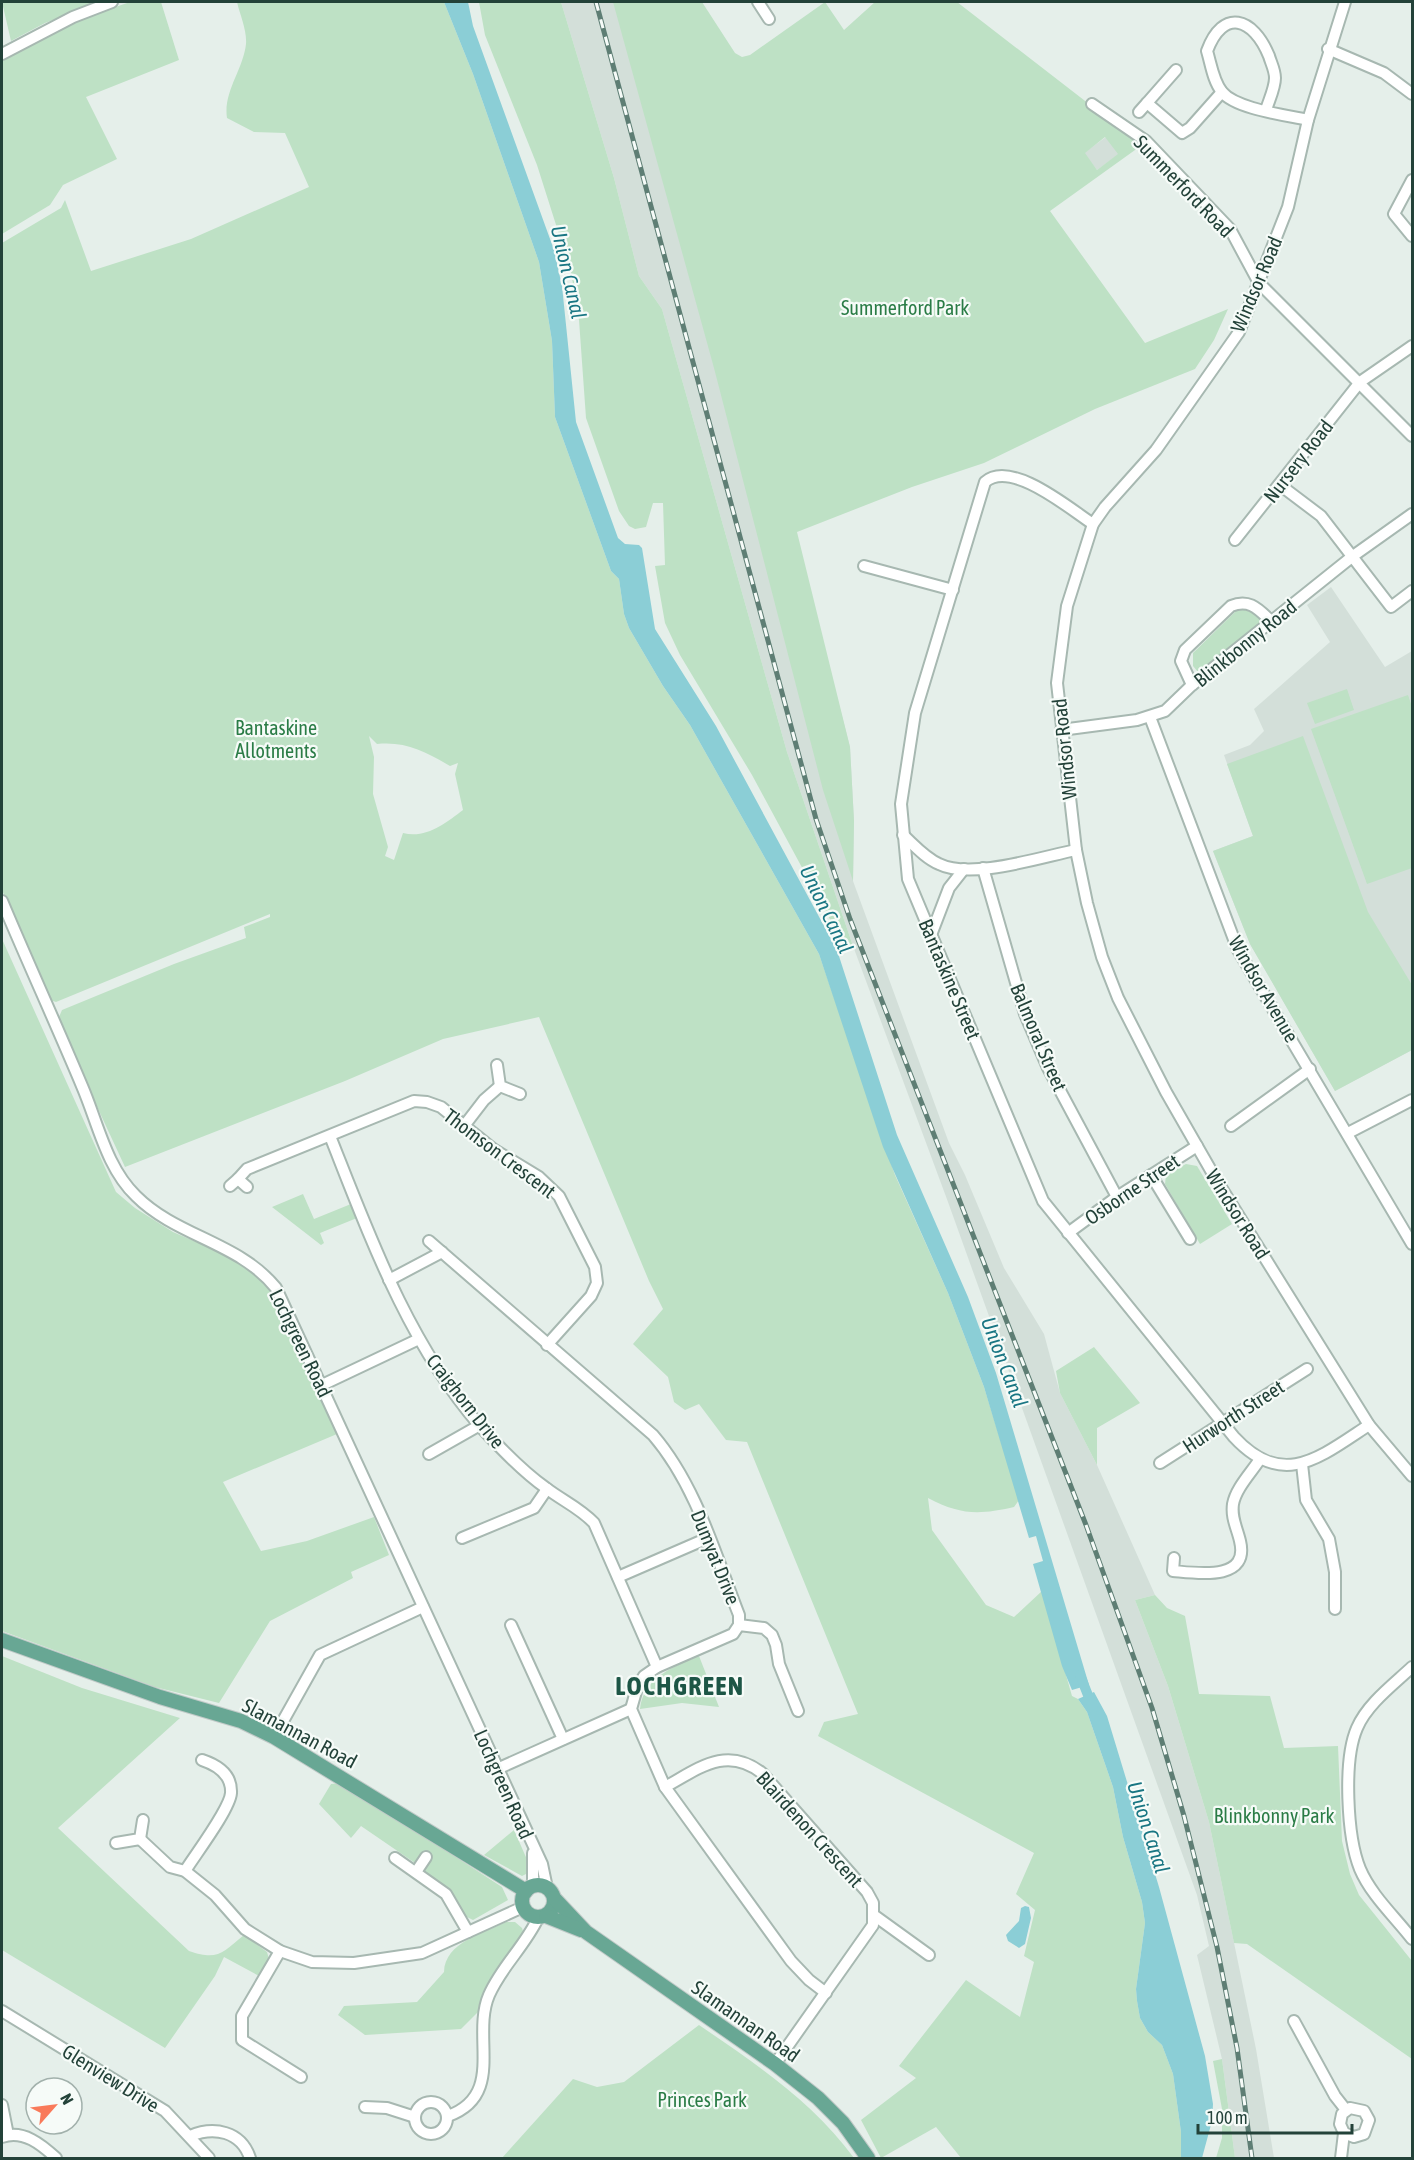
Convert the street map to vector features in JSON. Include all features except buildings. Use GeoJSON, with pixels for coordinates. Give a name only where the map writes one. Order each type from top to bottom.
{"type":"FeatureCollection","features":[{"type":"Feature","properties":{"kind":"main road","name":"Slamannan Road"},"geometry":{"type":"LineString","coordinates":[[2,1640],[160,1697],[241,1721],[274,1737],[529,1888],[550,1893],[586,1932],[775,2064],[836,2115],[868,2158]]}},
{"type":"Feature","properties":{"kind":"main road"},"geometry":{"type":"LineString","coordinates":[[523,1907],[522,1899],[529,1888]]}},
{"type":"Feature","properties":{"kind":"main road"},"geometry":{"type":"LineString","coordinates":[[542,1917],[553,1908],[550,1893]]}},
{"type":"Feature","properties":{"kind":"main road","name":"Slamannan Road"},"geometry":{"type":"LineString","coordinates":[[523,1907],[529,1915],[586,1932]]}},
{"type":"Feature","properties":{"kind":"street"},"geometry":{"type":"LineString","coordinates":[[2,54],[73,17],[112,2]]}},
{"type":"Feature","properties":{"kind":"street"},"geometry":{"type":"LineString","coordinates":[[758,2],[769,19]]}},
{"type":"Feature","properties":{"kind":"street","name":"Windsor Road"},"geometry":{"type":"LineString","coordinates":[[1345,2],[1328,49],[1308,120],[1288,207],[1239,332],[1156,450],[1093,524],[1075,576],[1061,644],[1057,683],[1076,849],[1086,903],[1102,957],[1118,998],[1197,1146],[1369,1425],[1413,1476]]}},
{"type":"Feature","properties":{"kind":"street"},"geometry":{"type":"LineString","coordinates":[[1266,110],[1275,79],[1274,68],[1264,45],[1253,28],[1238,22],[1225,24],[1212,36],[1207,51],[1222,92],[1235,102],[1266,110],[1308,120]]}},
{"type":"Feature","properties":{"kind":"street"},"geometry":{"type":"LineString","coordinates":[[1328,49],[1384,73],[1413,94]]}},
{"type":"Feature","properties":{"kind":"street"},"geometry":{"type":"LineString","coordinates":[[1139,112],[1176,70]]}},
{"type":"Feature","properties":{"kind":"street"},"geometry":{"type":"LineString","coordinates":[[1147,103],[1182,133],[1190,128],[1222,92]]}},
{"type":"Feature","properties":{"kind":"street","name":"Summerford Road"},"geometry":{"type":"LineString","coordinates":[[1092,104],[1146,141],[1230,229],[1259,283],[1413,436]]}},
{"type":"Feature","properties":{"kind":"street"},"geometry":{"type":"LineString","coordinates":[[1413,180],[1394,214],[1413,236]]}},
{"type":"Feature","properties":{"kind":"street","name":"Nursery Road"},"geometry":{"type":"LineString","coordinates":[[1235,540],[1360,381],[1413,346]]}},
{"type":"Feature","properties":{"kind":"street","name":"Bantaskine Street"},"geometry":{"type":"LineString","coordinates":[[1093,524],[1039,488],[1008,475],[992,476],[985,482],[915,713],[901,804],[908,879],[1043,1201],[1247,1451],[1260,1460]]}},
{"type":"Feature","properties":{"kind":"street"},"geometry":{"type":"LineString","coordinates":[[1280,485],[1321,516],[1391,607],[1413,591]]}},
{"type":"Feature","properties":{"kind":"street","name":"Blinkbonny Road"},"geometry":{"type":"LineString","coordinates":[[1061,730],[1150,717],[1165,711],[1192,685],[1353,556],[1413,514]]}},
{"type":"Feature","properties":{"kind":"street"},"geometry":{"type":"LineString","coordinates":[[864,566],[953,590]]}},
{"type":"Feature","properties":{"kind":"street"},"geometry":{"type":"LineString","coordinates":[[1192,685],[1181,661],[1185,650],[1231,606],[1240,602],[1251,604],[1272,621]]}},
{"type":"Feature","properties":{"kind":"street","name":"Windsor Avenue"},"geometry":{"type":"LineString","coordinates":[[1150,717],[1238,950],[1413,1244]]}},
{"type":"Feature","properties":{"kind":"street"},"geometry":{"type":"LineString","coordinates":[[903,835],[939,865],[964,869],[983,868],[1076,849]]}},
{"type":"Feature","properties":{"kind":"street","name":"Balmoral Street"},"geometry":{"type":"LineString","coordinates":[[983,868],[1025,1014],[1048,1068],[1117,1197]]}},
{"type":"Feature","properties":{"kind":"street"},"geometry":{"type":"LineString","coordinates":[[931,935],[949,888],[964,869]]}},
{"type":"Feature","properties":{"kind":"street","name":"Lochgreen Road"},"geometry":{"type":"LineString","coordinates":[[2,901],[83,1088],[114,1167],[124,1184],[166,1219],[209,1239],[264,1273],[276,1288],[532,1847],[542,1864],[550,1893]]}},
{"type":"Feature","properties":{"kind":"street"},"geometry":{"type":"LineString","coordinates":[[497,1065],[500,1086]]}},
{"type":"Feature","properties":{"kind":"street"},"geometry":{"type":"LineString","coordinates":[[1231,1126],[1310,1069]]}},
{"type":"Feature","properties":{"kind":"street"},"geometry":{"type":"LineString","coordinates":[[500,1086],[520,1094]]}},
{"type":"Feature","properties":{"kind":"street"},"geometry":{"type":"LineString","coordinates":[[464,1126],[484,1100],[500,1086]]}},
{"type":"Feature","properties":{"kind":"street"},"geometry":{"type":"LineString","coordinates":[[1348,1133],[1413,1100]]}},
{"type":"Feature","properties":{"kind":"street","name":"Thomson Crescent"},"geometry":{"type":"LineString","coordinates":[[247,1187],[234,1182],[247,1169],[414,1101],[427,1102],[441,1107],[493,1149],[539,1178],[560,1196],[596,1267],[597,1283],[591,1296],[547,1345]]}},
{"type":"Feature","properties":{"kind":"street","name":"Craighorn Drive"},"geometry":{"type":"LineString","coordinates":[[330,1136],[389,1280],[419,1339],[480,1425],[514,1461],[547,1489],[582,1511],[594,1523],[657,1667]]}},
{"type":"Feature","properties":{"kind":"street","name":"Osborne Street"},"geometry":{"type":"LineString","coordinates":[[1068,1233],[1117,1197],[1197,1146]]}},
{"type":"Feature","properties":{"kind":"street"},"geometry":{"type":"LineString","coordinates":[[1151,1175],[1190,1239]]}},
{"type":"Feature","properties":{"kind":"street","name":"Dumyat Drive"},"geometry":{"type":"LineString","coordinates":[[429,1241],[653,1435],[672,1456],[685,1480],[739,1615],[740,1625],[733,1634],[657,1667],[644,1676],[637,1688],[631,1709]]}},
{"type":"Feature","properties":{"kind":"street"},"geometry":{"type":"LineString","coordinates":[[389,1280],[442,1252]]}},
{"type":"Feature","properties":{"kind":"street"},"geometry":{"type":"LineString","coordinates":[[322,1385],[419,1339]]}},
{"type":"Feature","properties":{"kind":"street","name":"Hurworth Street"},"geometry":{"type":"LineString","coordinates":[[1160,1463],[1307,1369]]}},
{"type":"Feature","properties":{"kind":"street"},"geometry":{"type":"LineString","coordinates":[[429,1454],[480,1425]]}},
{"type":"Feature","properties":{"kind":"street"},"geometry":{"type":"LineString","coordinates":[[1174,1558],[1173,1571],[1218,1574],[1235,1565],[1240,1555],[1241,1543],[1234,1524],[1233,1502],[1260,1460],[1288,1466],[1314,1461],[1369,1425]]}},
{"type":"Feature","properties":{"kind":"street"},"geometry":{"type":"LineString","coordinates":[[1302,1464],[1306,1500],[1329,1539],[1335,1572],[1335,1609]]}},
{"type":"Feature","properties":{"kind":"street"},"geometry":{"type":"LineString","coordinates":[[462,1538],[534,1508],[547,1489]]}},
{"type":"Feature","properties":{"kind":"street"},"geometry":{"type":"LineString","coordinates":[[618,1576],[708,1538]]}},
{"type":"Feature","properties":{"kind":"street"},"geometry":{"type":"LineString","coordinates":[[274,1737],[320,1655],[423,1607]]}},
{"type":"Feature","properties":{"kind":"street"},"geometry":{"type":"LineString","coordinates":[[511,1624],[563,1739]]}},
{"type":"Feature","properties":{"kind":"street"},"geometry":{"type":"LineString","coordinates":[[740,1625],[764,1628],[772,1635],[779,1664],[798,1711]]}},
{"type":"Feature","properties":{"kind":"street"},"geometry":{"type":"LineString","coordinates":[[1413,1667],[1374,1705],[1357,1727],[1352,1746],[1349,1778],[1352,1836],[1360,1870],[1370,1886],[1413,1939]]}},
{"type":"Feature","properties":{"kind":"street"},"geometry":{"type":"LineString","coordinates":[[497,1769],[631,1709],[664,1787],[791,1961],[809,1980],[826,1992]]}},
{"type":"Feature","properties":{"kind":"street"},"geometry":{"type":"LineString","coordinates":[[185,1871],[222,1814],[231,1793],[225,1773],[217,1765],[202,1760]]}},
{"type":"Feature","properties":{"kind":"street","name":"Blairdenon Crescent"},"geometry":{"type":"LineString","coordinates":[[664,1787],[713,1761],[739,1760],[751,1764],[762,1773],[867,1892],[875,1916]]}},
{"type":"Feature","properties":{"kind":"street"},"geometry":{"type":"LineString","coordinates":[[140,1839],[142,1820]]}},
{"type":"Feature","properties":{"kind":"street"},"geometry":{"type":"LineString","coordinates":[[140,1839],[170,1867],[185,1871],[215,1895],[245,1929],[280,1951],[312,1962],[354,1963],[422,1953],[523,1907]]}},
{"type":"Feature","properties":{"kind":"street"},"geometry":{"type":"LineString","coordinates":[[116,1843],[140,1839]]}},
{"type":"Feature","properties":{"kind":"street","name":"Lochgreen Road"},"geometry":{"type":"LineString","coordinates":[[529,1888],[532,1847]]}},
{"type":"Feature","properties":{"kind":"street"},"geometry":{"type":"LineString","coordinates":[[416,1872],[426,1857]]}},
{"type":"Feature","properties":{"kind":"street"},"geometry":{"type":"LineString","coordinates":[[395,1858],[446,1893],[468,1932]]}},
{"type":"Feature","properties":{"kind":"street"},"geometry":{"type":"LineString","coordinates":[[775,2064],[873,1926],[875,1916],[929,1954]]}},
{"type":"Feature","properties":{"kind":"street"},"geometry":{"type":"LineString","coordinates":[[448,2116],[460,2112],[480,2087],[484,2068],[484,2009],[488,1995],[542,1917]]}},
{"type":"Feature","properties":{"kind":"street"},"geometry":{"type":"LineString","coordinates":[[280,1951],[242,2016],[242,2040],[301,2077]]}},
{"type":"Feature","properties":{"kind":"street","name":"Glenview Drive"},"geometry":{"type":"LineString","coordinates":[[2,2011],[165,2110],[209,2158]]}},
{"type":"Feature","properties":{"kind":"street"},"geometry":{"type":"LineString","coordinates":[[1294,2021],[1307,2035],[1335,2096],[1346,2110]]}},
{"type":"Feature","properties":{"kind":"street"},"geometry":{"type":"LineString","coordinates":[[426,2102],[436,2102],[444,2107],[448,2116],[447,2125],[441,2132],[432,2135],[423,2133],[416,2126],[414,2117],[418,2108],[426,2102]]}},
{"type":"Feature","properties":{"kind":"street"},"geometry":{"type":"LineString","coordinates":[[2,2105],[5,2136],[34,2140],[56,2158]]}},
{"type":"Feature","properties":{"kind":"street"},"geometry":{"type":"LineString","coordinates":[[365,2107],[387,2108],[414,2117]]}},
{"type":"Feature","properties":{"kind":"street"},"geometry":{"type":"LineString","coordinates":[[1344,2133],[1359,2136],[1369,2126],[1368,2116],[1360,2109],[1346,2110]]}},
{"type":"Feature","properties":{"kind":"street"},"geometry":{"type":"LineString","coordinates":[[1341,2158],[1344,2133],[1340,2119],[1346,2110]]}},
{"type":"Feature","properties":{"kind":"street"},"geometry":{"type":"LineString","coordinates":[[190,2136],[213,2130],[228,2133],[240,2143],[250,2158]]}},
{"type":"Feature","properties":{"kind":"shaded area"},"geometry":{"type":"Polygon","coordinates":[[[561,2],[669,2],[671,56],[850,747],[854,821],[853,881],[949,1143],[1004,1268],[1044,1334],[1060,1393],[1097,1465],[1155,1595],[1135,1600],[1168,1686],[1209,1822],[1256,2049],[1274,2158],[1235,2158],[1222,2059],[1197,1955],[1209,1946],[1197,1895],[948,1202],[853,946],[787,752],[662,309],[639,276],[614,178],[561,2]]]}},
{"type":"Feature","properties":{"kind":"shaded area"},"geometry":{"type":"Polygon","coordinates":[[[1106,137],[1119,154],[1097,170],[1084,153],[1106,137]]]}},
{"type":"Feature","properties":{"kind":"shaded area"},"geometry":{"type":"Polygon","coordinates":[[[1331,587],[1385,667],[1412,651],[1412,1050],[1335,1091],[1250,944],[1213,851],[1253,836],[1224,755],[1250,745],[1264,731],[1254,709],[1330,642],[1307,605],[1331,587]]]}},
{"type":"Feature","properties":{"kind":"green space"},"geometry":{"type":"Polygon","coordinates":[[[2,2],[100,2],[45,23],[11,41],[2,2]]]}},
{"type":"Feature","properties":{"kind":"green space"},"geometry":{"type":"Polygon","coordinates":[[[130,2],[161,2],[179,60],[86,97],[117,159],[63,185],[50,205],[2,234],[2,59],[75,21],[130,2]]]}},
{"type":"Feature","properties":{"kind":"green space","name":"Bantaskine Allotments"},"geometry":{"type":"Polygon","coordinates":[[[237,2],[444,2],[473,74],[539,262],[552,341],[555,417],[611,571],[619,579],[624,614],[629,628],[663,686],[690,725],[819,954],[895,1175],[948,1293],[984,1387],[1019,1500],[1014,1507],[970,1512],[950,1508],[928,1498],[932,1530],[986,1605],[1014,1617],[1042,1591],[1072,1696],[1078,1699],[1087,1712],[1113,1787],[1123,1837],[1142,1902],[1145,1923],[1136,1989],[1137,2001],[1140,2018],[1148,2032],[1162,2045],[1173,2074],[1181,2132],[1181,2158],[961,2158],[936,2127],[881,2158],[861,2120],[916,2078],[899,2066],[966,1980],[1020,2017],[1034,1962],[1024,1956],[1035,1910],[1016,1894],[1034,1853],[818,1736],[824,1722],[858,1714],[747,1442],[726,1440],[699,1404],[685,1410],[674,1402],[668,1377],[633,1344],[663,1309],[649,1281],[539,1017],[443,1039],[345,1081],[125,1167],[74,1057],[59,1017],[62,1010],[174,964],[246,938],[244,927],[270,917],[270,914],[56,1002],[47,999],[2,890],[2,243],[61,208],[65,200],[91,271],[191,239],[309,187],[285,133],[254,132],[227,118],[230,90],[246,44],[237,2]],[[369,736],[374,757],[373,794],[388,847],[385,856],[394,860],[403,833],[428,832],[443,825],[463,810],[455,774],[458,763],[450,766],[407,746],[377,744],[369,736]]]}},
{"type":"Feature","properties":{"kind":"green space"},"geometry":{"type":"Polygon","coordinates":[[[479,2],[561,2],[614,178],[639,276],[662,309],[787,752],[853,946],[846,949],[752,775],[680,655],[665,623],[655,566],[665,565],[663,503],[653,503],[646,527],[635,529],[629,526],[619,511],[586,418],[579,320],[571,272],[537,165],[485,35],[479,2]]]}},
{"type":"Feature","properties":{"kind":"green space","name":"Summerford Park"},"geometry":{"type":"Polygon","coordinates":[[[613,2],[702,2],[735,53],[742,57],[750,55],[825,2],[844,30],[875,2],[957,2],[1142,145],[1050,211],[1145,343],[1228,309],[1214,340],[1195,369],[1095,409],[984,463],[912,487],[797,532],[850,747],[854,821],[853,881],[823,790],[714,368],[613,2]],[[1105,137],[1085,153],[1097,170],[1118,154],[1105,137]]]}},
{"type":"Feature","properties":{"kind":"green space"},"geometry":{"type":"Polygon","coordinates":[[[1250,608],[1265,621],[1204,671],[1198,672],[1193,666],[1193,653],[1236,611],[1250,608]]]}},
{"type":"Feature","properties":{"kind":"green space"},"geometry":{"type":"Polygon","coordinates":[[[1347,689],[1354,710],[1315,724],[1307,703],[1347,689]]]}},
{"type":"Feature","properties":{"kind":"green space"},"geometry":{"type":"Polygon","coordinates":[[[1408,695],[1412,707],[1412,868],[1367,884],[1311,729],[1408,695]]]}},
{"type":"Feature","properties":{"kind":"green space"},"geometry":{"type":"Polygon","coordinates":[[[1303,736],[1368,912],[1412,985],[1412,1050],[1335,1091],[1250,944],[1213,851],[1253,836],[1227,764],[1303,736]]]}},
{"type":"Feature","properties":{"kind":"green space"},"geometry":{"type":"Polygon","coordinates":[[[2,939],[116,1192],[135,1208],[173,1232],[243,1262],[272,1291],[337,1434],[223,1482],[261,1551],[307,1541],[374,1517],[389,1555],[351,1572],[353,1578],[270,1621],[219,1703],[155,1687],[2,1631],[2,939]]]}},
{"type":"Feature","properties":{"kind":"green space"},"geometry":{"type":"Polygon","coordinates":[[[1186,1164],[1197,1166],[1232,1224],[1200,1244],[1165,1184],[1166,1175],[1186,1164]]]}},
{"type":"Feature","properties":{"kind":"green space"},"geometry":{"type":"Polygon","coordinates":[[[303,1194],[314,1219],[351,1204],[357,1218],[320,1233],[324,1243],[321,1245],[272,1207],[303,1194]]]}},
{"type":"Feature","properties":{"kind":"green space"},"geometry":{"type":"Polygon","coordinates":[[[1094,1347],[1140,1403],[1097,1428],[1097,1465],[1060,1393],[1056,1371],[1094,1347]]]}},
{"type":"Feature","properties":{"kind":"green space","name":"Blinkbonny Park"},"geometry":{"type":"Polygon","coordinates":[[[1155,1595],[1167,1608],[1185,1616],[1199,1694],[1270,1696],[1284,1748],[1338,1746],[1342,1841],[1350,1874],[1359,1895],[1412,1961],[1412,2059],[1247,1944],[1234,1943],[1209,1822],[1168,1686],[1135,1600],[1155,1595]]]}},
{"type":"Feature","properties":{"kind":"green space"},"geometry":{"type":"Polygon","coordinates":[[[2,1656],[82,1688],[180,1718],[58,1828],[189,1951],[207,1955],[219,1954],[244,1935],[267,1952],[269,1959],[259,1976],[224,1957],[215,1976],[165,2048],[2,1950],[2,1656]]]}},
{"type":"Feature","properties":{"kind":"green space"},"geometry":{"type":"Polygon","coordinates":[[[699,1656],[719,1707],[682,1703],[640,1709],[642,1698],[653,1681],[670,1669],[699,1656]]]}},
{"type":"Feature","properties":{"kind":"green space"},"geometry":{"type":"Polygon","coordinates":[[[342,1783],[502,1887],[508,1900],[473,1920],[465,1916],[451,1890],[422,1870],[430,1858],[422,1853],[415,1863],[361,1826],[351,1838],[319,1804],[331,1784],[342,1783]]]}},
{"type":"Feature","properties":{"kind":"green space"},"geometry":{"type":"Polygon","coordinates":[[[514,1830],[529,1864],[528,1873],[522,1876],[484,1855],[514,1830]]]}},
{"type":"Feature","properties":{"kind":"green space"},"geometry":{"type":"Polygon","coordinates":[[[506,1922],[515,1922],[522,1928],[525,1937],[485,1989],[478,2012],[461,2029],[365,2035],[338,2015],[344,2006],[417,2002],[444,1972],[446,1962],[458,1946],[506,1922]]]}},
{"type":"Feature","properties":{"kind":"green space","name":"Princes Park"},"geometry":{"type":"Polygon","coordinates":[[[699,2025],[762,2069],[802,2102],[838,2138],[854,2158],[502,2158],[573,2079],[597,2087],[624,2082],[699,2025]]]}},
{"type":"Feature","properties":{"kind":"green space"},"geometry":{"type":"Polygon","coordinates":[[[1222,2059],[1235,2158],[1216,2158],[1222,2138],[1222,2109],[1213,2061],[1222,2059]]]}},
{"type":"Feature","properties":{"kind":"water"},"geometry":{"type":"Polygon","coordinates":[[[444,2],[468,2],[473,26],[554,250],[562,286],[576,422],[618,538],[625,544],[639,545],[642,548],[655,629],[716,726],[837,950],[897,1135],[968,1297],[996,1373],[1089,1685],[1072,1690],[1062,1666],[1033,1564],[1043,1561],[1036,1536],[1029,1538],[984,1387],[948,1293],[883,1147],[819,954],[690,725],[663,686],[629,628],[624,614],[619,579],[611,571],[555,417],[552,341],[539,262],[473,74],[444,2]]]}},
{"type":"Feature","properties":{"kind":"water"},"geometry":{"type":"Polygon","coordinates":[[[1094,1692],[1107,1716],[1159,1887],[1205,2056],[1213,2104],[1212,2121],[1202,2158],[1181,2158],[1181,2132],[1173,2074],[1162,2045],[1148,2032],[1140,2018],[1136,1989],[1145,1923],[1142,1902],[1123,1837],[1113,1787],[1087,1712],[1078,1699],[1094,1692]]]}},
{"type":"Feature","properties":{"kind":"water"},"geometry":{"type":"Polygon","coordinates":[[[1029,1907],[1031,1918],[1025,1944],[1019,1948],[1008,1941],[1006,1935],[1019,1921],[1021,1908],[1029,1907]]]}},
{"type":"Feature","properties":{"kind":"waterway","name":"Union Canal"},"geometry":{"type":"LineString","coordinates":[[1080,1675],[1093,1708]]}},
{"type":"Feature","properties":{"kind":"railway"},"geometry":{"type":"LineString","coordinates":[[596,2],[816,819],[850,919],[1086,1525],[1152,1708],[1184,1816],[1217,1947],[1237,2048],[1252,2158]]}},
{"type":"Feature","properties":{"kind":"district","name":"LOCHGREEN"},"geometry":{"type":"Point","coordinates":[680,1686]}}]}
